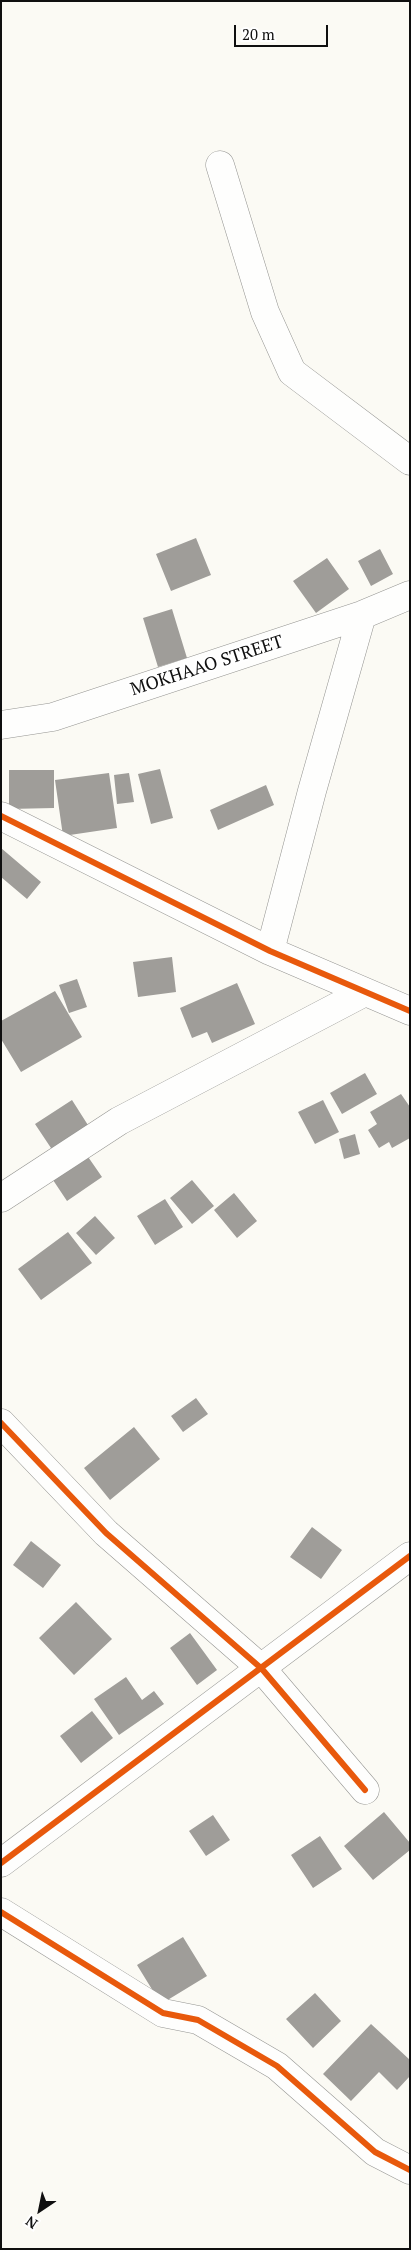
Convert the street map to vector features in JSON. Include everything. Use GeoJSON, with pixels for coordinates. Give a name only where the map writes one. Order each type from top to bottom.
{"type":"FeatureCollection","features":[{"type":"Feature","properties":{"kind":"street"},"geometry":{"type":"LineString","coordinates":[[220,165],[265,312],[292,372],[410,462]]}},
{"type":"Feature","properties":{"kind":"street","name":"MOKHAAO STREET"},"geometry":{"type":"LineString","coordinates":[[1,725],[53,717],[362,615],[410,595]]}},
{"type":"Feature","properties":{"kind":"street"},"geometry":{"type":"LineString","coordinates":[[270,951],[312,791],[362,615]]}},
{"type":"Feature","properties":{"kind":"street"},"geometry":{"type":"LineString","coordinates":[[1,816],[270,951],[410,1011]]}},
{"type":"Feature","properties":{"kind":"street"},"geometry":{"type":"LineString","coordinates":[[1,1198],[120,1121],[365,992]]}},
{"type":"Feature","properties":{"kind":"street"},"geometry":{"type":"LineString","coordinates":[[1,1423],[106,1533],[262,1668],[365,1790]]}},
{"type":"Feature","properties":{"kind":"street"},"geometry":{"type":"LineString","coordinates":[[1,1863],[410,1556]]}},
{"type":"Feature","properties":{"kind":"street"},"geometry":{"type":"LineString","coordinates":[[1,1912],[163,2013],[198,2020],[277,2066],[374,2152],[410,2170]]}},
{"type":"Feature","properties":{"kind":"building"},"geometry":{"type":"Polygon","coordinates":[[[196,538],[211,575],[171,591],[156,554],[196,538]]]}},
{"type":"Feature","properties":{"kind":"building"},"geometry":{"type":"Polygon","coordinates":[[[380,549],[393,574],[371,586],[358,561],[380,549]]]}},
{"type":"Feature","properties":{"kind":"building"},"geometry":{"type":"Polygon","coordinates":[[[327,558],[349,589],[316,613],[293,581],[327,558]]]}},
{"type":"Feature","properties":{"kind":"building"},"geometry":{"type":"Polygon","coordinates":[[[172,609],[187,658],[158,667],[143,618],[172,609]]]}},
{"type":"Feature","properties":{"kind":"building"},"geometry":{"type":"Polygon","coordinates":[[[160,769],[173,818],[151,824],[138,774],[160,769]]]}},
{"type":"Feature","properties":{"kind":"building"},"geometry":{"type":"Polygon","coordinates":[[[9,770],[54,770],[54,808],[9,809],[9,770]]]}},
{"type":"Feature","properties":{"kind":"building"},"geometry":{"type":"Polygon","coordinates":[[[109,773],[117,828],[63,836],[55,780],[109,773]]]}},
{"type":"Feature","properties":{"kind":"building"},"geometry":{"type":"Polygon","coordinates":[[[129,773],[134,802],[117,804],[114,775],[129,773]]]}},
{"type":"Feature","properties":{"kind":"building"},"geometry":{"type":"Polygon","coordinates":[[[266,785],[274,805],[218,830],[210,810],[266,785]]]}},
{"type":"Feature","properties":{"kind":"building"},"geometry":{"type":"Polygon","coordinates":[[[1,848],[41,882],[27,899],[1,877],[1,848]]]}},
{"type":"Feature","properties":{"kind":"building"},"geometry":{"type":"Polygon","coordinates":[[[172,957],[176,992],[138,997],[133,962],[172,957]]]}},
{"type":"Feature","properties":{"kind":"building"},"geometry":{"type":"Polygon","coordinates":[[[77,979],[87,1007],[69,1013],[59,985],[77,979]]]}},
{"type":"Feature","properties":{"kind":"building"},"geometry":{"type":"Polygon","coordinates":[[[237,983],[255,1024],[212,1043],[207,1032],[192,1038],[180,1008],[237,983]]]}},
{"type":"Feature","properties":{"kind":"building"},"geometry":{"type":"Polygon","coordinates":[[[55,991],[82,1037],[21,1072],[1,1039],[1,1021],[55,991]]]}},
{"type":"Feature","properties":{"kind":"building"},"geometry":{"type":"Polygon","coordinates":[[[365,1073],[377,1094],[342,1114],[330,1093],[365,1073]]]}},
{"type":"Feature","properties":{"kind":"building"},"geometry":{"type":"Polygon","coordinates":[[[401,1094],[410,1107],[410,1138],[392,1148],[389,1142],[379,1148],[368,1130],[377,1124],[370,1112],[401,1094]]]}},
{"type":"Feature","properties":{"kind":"building"},"geometry":{"type":"Polygon","coordinates":[[[72,1100],[93,1133],[57,1157],[35,1124],[72,1100]]]}},
{"type":"Feature","properties":{"kind":"building"},"geometry":{"type":"Polygon","coordinates":[[[323,1100],[339,1132],[315,1144],[298,1112],[323,1100]]]}},
{"type":"Feature","properties":{"kind":"building"},"geometry":{"type":"Polygon","coordinates":[[[355,1134],[360,1154],[344,1159],[339,1139],[355,1134]]]}},
{"type":"Feature","properties":{"kind":"building"},"geometry":{"type":"Polygon","coordinates":[[[84,1151],[102,1177],[67,1201],[49,1174],[84,1151]]]}},
{"type":"Feature","properties":{"kind":"building"},"geometry":{"type":"Polygon","coordinates":[[[192,1180],[214,1206],[192,1224],[170,1198],[192,1180]]]}},
{"type":"Feature","properties":{"kind":"building"},"geometry":{"type":"Polygon","coordinates":[[[234,1193],[257,1221],[237,1238],[214,1210],[234,1193]]]}},
{"type":"Feature","properties":{"kind":"building"},"geometry":{"type":"Polygon","coordinates":[[[165,1199],[183,1227],[155,1245],[137,1216],[165,1199]]]}},
{"type":"Feature","properties":{"kind":"building"},"geometry":{"type":"Polygon","coordinates":[[[95,1216],[115,1238],[96,1255],[76,1233],[95,1216]]]}},
{"type":"Feature","properties":{"kind":"building"},"geometry":{"type":"Polygon","coordinates":[[[68,1232],[92,1263],[41,1300],[18,1269],[68,1232]]]}},
{"type":"Feature","properties":{"kind":"building"},"geometry":{"type":"Polygon","coordinates":[[[196,1398],[208,1414],[183,1432],[171,1416],[196,1398]]]}},
{"type":"Feature","properties":{"kind":"building"},"geometry":{"type":"Polygon","coordinates":[[[134,1427],[160,1459],[110,1500],[84,1468],[134,1427]]]}},
{"type":"Feature","properties":{"kind":"building"},"geometry":{"type":"Polygon","coordinates":[[[312,1527],[342,1550],[321,1579],[290,1557],[312,1527]]]}},
{"type":"Feature","properties":{"kind":"building"},"geometry":{"type":"Polygon","coordinates":[[[31,1541],[61,1565],[43,1588],[13,1565],[31,1541]]]}},
{"type":"Feature","properties":{"kind":"building"},"geometry":{"type":"Polygon","coordinates":[[[76,1602],[112,1639],[74,1675],[39,1638],[76,1602]]]}},
{"type":"Feature","properties":{"kind":"building"},"geometry":{"type":"Polygon","coordinates":[[[190,1633],[217,1670],[197,1685],[170,1648],[190,1633]]]}},
{"type":"Feature","properties":{"kind":"building"},"geometry":{"type":"Polygon","coordinates":[[[126,1677],[142,1700],[154,1691],[164,1704],[119,1735],[94,1699],[126,1677]]]}},
{"type":"Feature","properties":{"kind":"building"},"geometry":{"type":"Polygon","coordinates":[[[92,1711],[113,1738],[81,1763],[60,1736],[92,1711]]]}},
{"type":"Feature","properties":{"kind":"building"},"geometry":{"type":"Polygon","coordinates":[[[384,1812],[410,1843],[410,1850],[373,1880],[344,1846],[384,1812]]]}},
{"type":"Feature","properties":{"kind":"building"},"geometry":{"type":"Polygon","coordinates":[[[213,1815],[230,1840],[206,1856],[189,1831],[213,1815]]]}},
{"type":"Feature","properties":{"kind":"building"},"geometry":{"type":"Polygon","coordinates":[[[320,1836],[342,1869],[313,1888],[291,1855],[320,1836]]]}},
{"type":"Feature","properties":{"kind":"building"},"geometry":{"type":"Polygon","coordinates":[[[183,1937],[207,1976],[161,2004],[137,1965],[183,1937]]]}},
{"type":"Feature","properties":{"kind":"building"},"geometry":{"type":"Polygon","coordinates":[[[315,1993],[341,2021],[313,2048],[286,2019],[315,1993]]]}},
{"type":"Feature","properties":{"kind":"building"},"geometry":{"type":"Polygon","coordinates":[[[371,2024],[410,2060],[410,2076],[397,2090],[379,2072],[351,2101],[323,2074],[371,2024]]]}},
{"type":"Feature","properties":{"kind":"cycle path"},"geometry":{"type":"LineString","coordinates":[[1,816],[270,951],[410,1011]]}},
{"type":"Feature","properties":{"kind":"cycle path"},"geometry":{"type":"LineString","coordinates":[[1,1423],[106,1533],[262,1669],[365,1790]]}},
{"type":"Feature","properties":{"kind":"cycle path"},"geometry":{"type":"LineString","coordinates":[[1,1863],[410,1556]]}},
{"type":"Feature","properties":{"kind":"cycle path"},"geometry":{"type":"LineString","coordinates":[[1,1912],[163,2013],[198,2020],[277,2066],[375,2152],[410,2170]]}}]}
